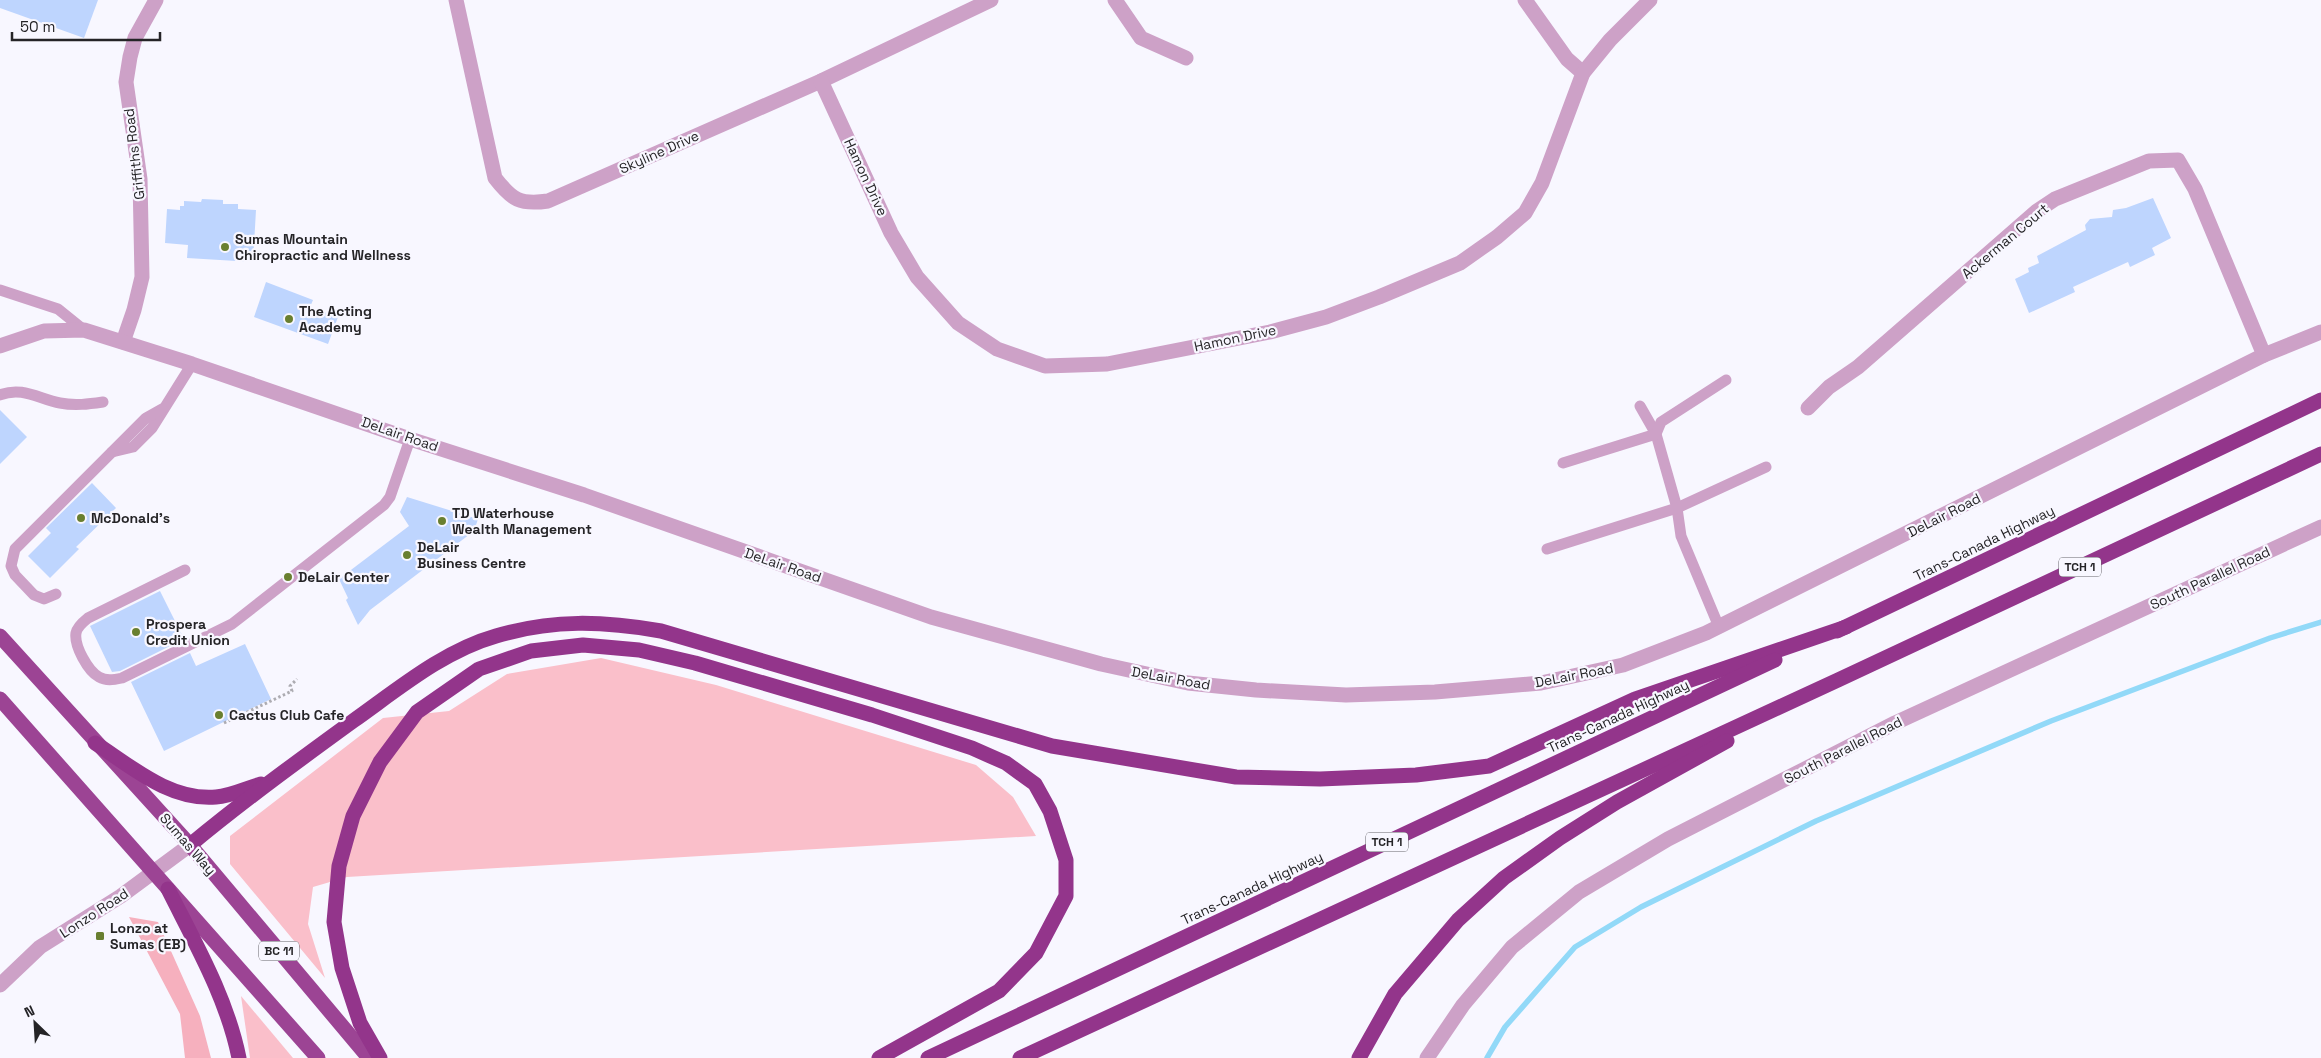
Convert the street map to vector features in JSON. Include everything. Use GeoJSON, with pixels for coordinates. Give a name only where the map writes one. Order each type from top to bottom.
{"type":"FeatureCollection","features":[{"type":"Feature","properties":{"kind":"highway","name":"Trans-Canada Highway"},"geometry":{"type":"LineString","coordinates":[[928,1058],[1846,627],[2321,400]]}},
{"type":"Feature","properties":{"kind":"highway","name":"TCH 1"},"geometry":{"type":"LineString","coordinates":[[1020,1058],[1838,680],[2321,454]]}},
{"type":"Feature","properties":{"kind":"highway"},"geometry":{"type":"LineString","coordinates":[[190,845],[270,782],[442,660],[495,636],[539,627],[578,622],[626,625],[661,631],[1052,746],[1236,777],[1320,779],[1416,775],[1489,766],[1635,699],[1846,627]]}},
{"type":"Feature","properties":{"kind":"highway","name":"Sumas Way"},"geometry":{"type":"LineString","coordinates":[[0,636],[95,743],[190,845],[369,1058]]}},
{"type":"Feature","properties":{"kind":"highway"},"geometry":{"type":"LineString","coordinates":[[380,1058],[357,1014],[342,968],[334,922],[338,866],[354,816],[380,762],[417,712],[480,669],[531,650],[583,645],[638,650],[695,663],[872,715],[972,748],[1006,763],[1035,784],[1050,811],[1066,860],[1066,896],[1036,953],[999,991],[879,1058]]}},
{"type":"Feature","properties":{"kind":"highway"},"geometry":{"type":"LineString","coordinates":[[1359,1058],[1395,994],[1458,920],[1504,878],[1560,838],[1617,802],[1838,680]]}},
{"type":"Feature","properties":{"kind":"highway","name":"BC 11"},"geometry":{"type":"LineString","coordinates":[[0,698],[318,1058]]}},
{"type":"Feature","properties":{"kind":"highway"},"geometry":{"type":"LineString","coordinates":[[95,743],[164,787],[191,797],[218,797],[270,782]]}},
{"type":"Feature","properties":{"kind":"highway"},"geometry":{"type":"LineString","coordinates":[[168,889],[210,975],[235,1038],[239,1058]]}},
{"type":"Feature","properties":{"kind":"street","name":"Griffiths Road"},"geometry":{"type":"LineString","coordinates":[[123,342],[134,310],[142,277],[140,179],[126,82],[135,38],[156,0]]}},
{"type":"Feature","properties":{"kind":"street","name":"Skyline Drive"},"geometry":{"type":"LineString","coordinates":[[456,0],[496,178],[508,195],[530,203],[548,200],[821,81],[992,0]]}},
{"type":"Feature","properties":{"kind":"street"},"geometry":{"type":"LineString","coordinates":[[1115,0],[1141,38],[1186,58]]}},
{"type":"Feature","properties":{"kind":"street"},"geometry":{"type":"LineString","coordinates":[[1525,0],[1567,59],[1583,73]]}},
{"type":"Feature","properties":{"kind":"street","name":"Hamon Drive"},"geometry":{"type":"LineString","coordinates":[[821,81],[891,233],[917,277],[958,323],[996,349],[1045,366],[1107,364],[1270,332],[1335,313],[1460,263],[1497,237],[1525,213],[1542,183],[1583,73],[1610,40],[1650,0]]}},
{"type":"Feature","properties":{"kind":"street","name":"Ackerman Court"},"geometry":{"type":"LineString","coordinates":[[1808,408],[1829,387],[1858,367],[2037,211],[2055,199],[2149,161],[2178,160],[2195,189],[2264,355]]}},
{"type":"Feature","properties":{"kind":"street","name":"DeLair Road"},"geometry":{"type":"LineString","coordinates":[[0,346],[44,331],[84,330],[192,364],[410,439],[584,495],[931,617],[1102,664],[1188,682],[1256,690],[1346,695],[1436,692],[1541,683],[1623,665],[1719,627],[2264,355],[2321,332]]}},
{"type":"Feature","properties":{"kind":"street","name":"South Parallel Road"},"geometry":{"type":"LineString","coordinates":[[1427,1058],[1463,1004],[1512,947],[1587,887],[1668,839],[1895,723],[2321,528]]}},
{"type":"Feature","properties":{"kind":"street","name":"Lonzo Road"},"geometry":{"type":"LineString","coordinates":[[0,985],[40,947],[121,896],[190,845]]}},
{"type":"Feature","properties":{"kind":"lane"},"geometry":{"type":"LineString","coordinates":[[0,290],[58,309],[84,330]]}},
{"type":"Feature","properties":{"kind":"lane"},"geometry":{"type":"LineString","coordinates":[[56,594],[44,599],[34,595],[15,575],[12,566],[15,549],[112,452],[133,447],[152,428],[162,409],[192,364]]}},
{"type":"Feature","properties":{"kind":"lane"},"geometry":{"type":"LineString","coordinates":[[1656,434],[1661,422],[1726,380]]}},
{"type":"Feature","properties":{"kind":"lane"},"geometry":{"type":"LineString","coordinates":[[0,396],[21,391],[60,403],[78,405],[103,402]]}},
{"type":"Feature","properties":{"kind":"lane"},"geometry":{"type":"LineString","coordinates":[[1640,406],[1656,434],[1677,508],[1681,536],[1719,627]]}},
{"type":"Feature","properties":{"kind":"lane"},"geometry":{"type":"LineString","coordinates":[[1563,463],[1656,434]]}},
{"type":"Feature","properties":{"kind":"lane"},"geometry":{"type":"LineString","coordinates":[[185,570],[88,618],[80,625],[76,633],[79,650],[97,676],[112,680],[122,678],[232,624],[384,505],[390,497],[410,439]]}},
{"type":"Feature","properties":{"kind":"lane"},"geometry":{"type":"LineString","coordinates":[[1547,549],[1677,508],[1766,467]]}},
{"type":"Feature","properties":{"kind":"path"},"geometry":{"type":"LineString","coordinates":[[224,723],[292,691],[290,686],[297,680]]}},
{"type":"Feature","properties":{"kind":"shaded area"},"geometry":{"type":"Polygon","coordinates":[[[601,658],[716,685],[976,765],[1013,797],[1036,836],[347,877],[313,887],[308,924],[325,978],[230,864],[230,836],[383,718],[449,711],[507,674],[601,658]]]}},
{"type":"Feature","properties":{"kind":"shaded area"},"geometry":{"type":"Polygon","coordinates":[[[129,917],[158,922],[200,1016],[211,1058],[185,1058],[180,1014],[129,917]]]}},
{"type":"Feature","properties":{"kind":"shaded area"},"geometry":{"type":"Polygon","coordinates":[[[241,996],[293,1058],[250,1058],[241,996]]]}},
{"type":"Feature","properties":{"kind":"building"},"geometry":{"type":"Polygon","coordinates":[[[0,0],[98,0],[84,38],[0,8],[0,0]]]}},
{"type":"Feature","properties":{"kind":"building"},"geometry":{"type":"Polygon","coordinates":[[[2153,198],[2171,238],[2152,248],[2155,255],[2130,267],[2128,262],[2073,287],[2075,292],[2029,313],[2015,279],[2029,272],[2028,268],[2039,263],[2037,256],[2086,230],[2085,225],[2090,219],[2112,217],[2113,210],[2126,208],[2153,198]]]}},
{"type":"Feature","properties":{"kind":"building"},"geometry":{"type":"Polygon","coordinates":[[[202,199],[223,200],[223,204],[238,204],[238,209],[256,210],[253,262],[187,258],[188,245],[165,243],[167,209],[180,210],[180,206],[184,206],[184,201],[201,202],[202,199]]]}},
{"type":"Feature","properties":{"kind":"building"},"geometry":{"type":"Polygon","coordinates":[[[266,282],[313,300],[310,307],[338,317],[328,344],[254,317],[266,282]]]}},
{"type":"Feature","properties":{"kind":"building"},"geometry":{"type":"Polygon","coordinates":[[[0,410],[27,437],[0,464],[0,410]]]}},
{"type":"Feature","properties":{"kind":"building","name":"McDonald's"},"geometry":{"type":"Polygon","coordinates":[[[92,483],[116,508],[76,547],[79,549],[50,578],[28,556],[51,533],[46,528],[92,483]]]}},
{"type":"Feature","properties":{"kind":"building","name":"DeLair Business Centre"},"geometry":{"type":"Polygon","coordinates":[[[407,497],[478,519],[474,531],[370,610],[358,625],[346,600],[348,598],[339,579],[409,526],[400,512],[407,497]]]}},
{"type":"Feature","properties":{"kind":"building","name":"Prospera Credit Union"},"geometry":{"type":"Polygon","coordinates":[[[160,591],[184,639],[120,671],[112,672],[90,626],[160,591]]]}},
{"type":"Feature","properties":{"kind":"building"},"geometry":{"type":"Polygon","coordinates":[[[245,644],[271,699],[164,751],[131,682],[190,653],[196,666],[245,644]]]}},
{"type":"Feature","properties":{"kind":"waterway"},"geometry":{"type":"LineString","coordinates":[[1487,1058],[1505,1027],[1575,947],[1641,907],[1816,821],[2051,721],[2270,638],[2321,622]]}},
{"type":"Feature","properties":{"kind":"place","name":"Sumas Mountain Chiropractic and Wellness"},"geometry":{"type":"Point","coordinates":[225,247]}},
{"type":"Feature","properties":{"kind":"place","name":"The Acting Academy"},"geometry":{"type":"Point","coordinates":[289,319]}},
{"type":"Feature","properties":{"kind":"place","name":"McDonald's"},"geometry":{"type":"Point","coordinates":[81,518]}},
{"type":"Feature","properties":{"kind":"place","name":"TD Waterhouse Wealth Management"},"geometry":{"type":"Point","coordinates":[442,521]}},
{"type":"Feature","properties":{"kind":"place","name":"DeLair Business Centre"},"geometry":{"type":"Point","coordinates":[407,555]}},
{"type":"Feature","properties":{"kind":"place","name":"DeLair Center"},"geometry":{"type":"Point","coordinates":[288,577]}},
{"type":"Feature","properties":{"kind":"place","name":"Prospera Credit Union"},"geometry":{"type":"Point","coordinates":[136,632]}},
{"type":"Feature","properties":{"kind":"place","name":"Cactus Club Cafe"},"geometry":{"type":"Point","coordinates":[219,715]}},
{"type":"Feature","properties":{"kind":"place","name":"Lonzo at Sumas (EB)"},"geometry":{"type":"Point","coordinates":[100,936]}}]}
